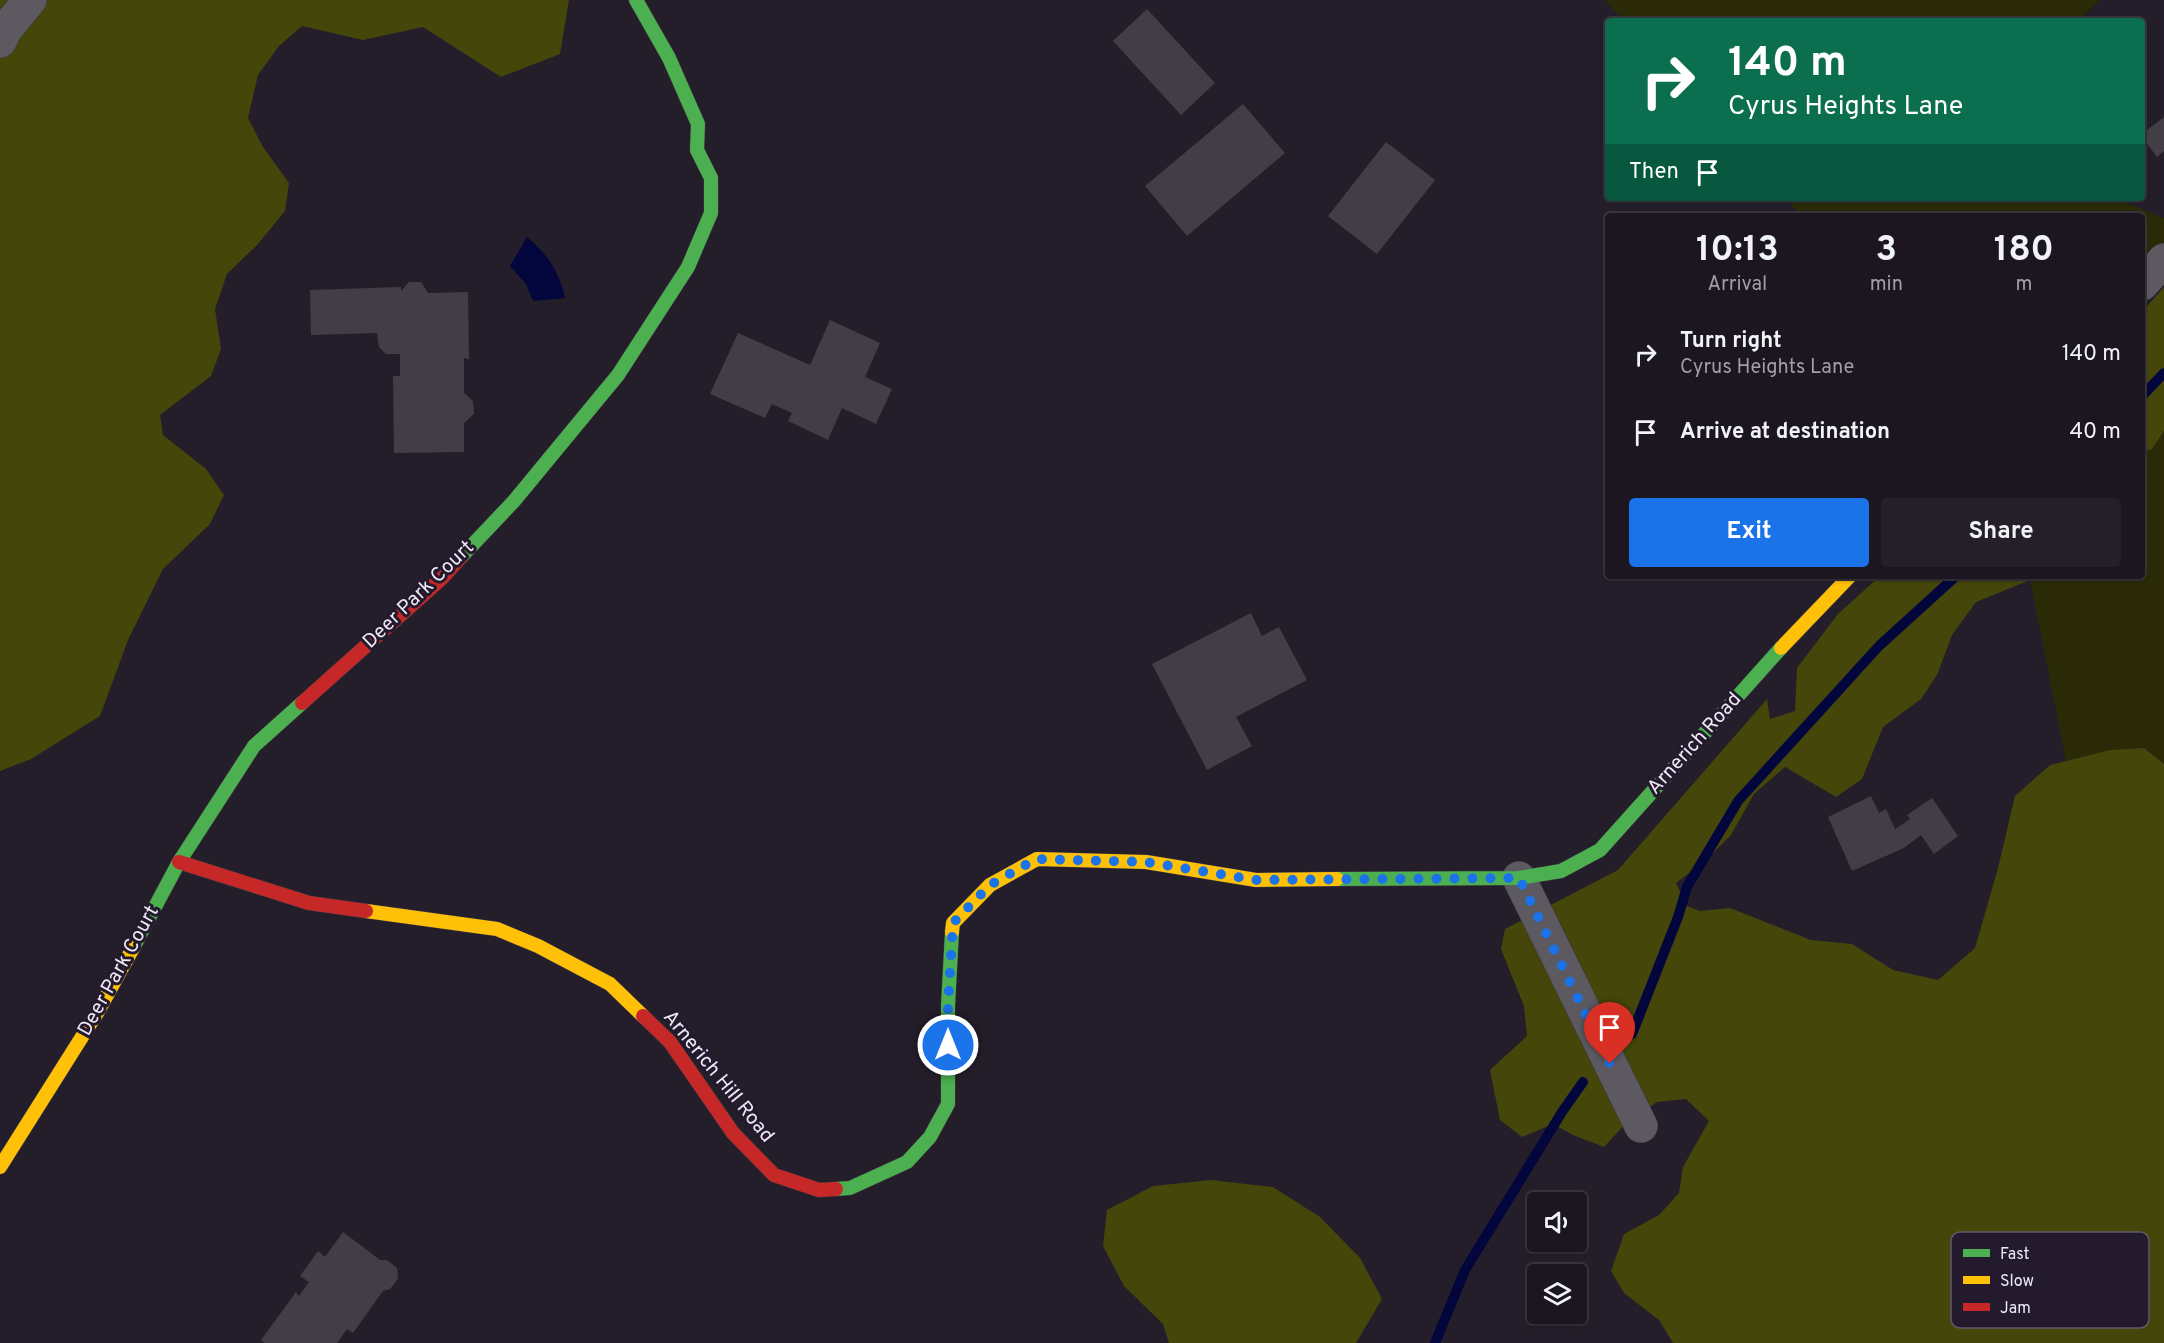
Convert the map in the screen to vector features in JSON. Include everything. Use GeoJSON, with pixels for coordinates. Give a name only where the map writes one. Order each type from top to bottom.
{"type":"FeatureCollection","features":[{"type":"Feature","properties":{"kind":"street"},"geometry":{"type":"LineString","coordinates":[[0,41],[6,29],[30,0]]}},
{"type":"Feature","properties":{"kind":"street","name":"Deer Park Court"},"geometry":{"type":"LineString","coordinates":[[0,1167],[97,1013],[179,862],[255,746],[442,578],[514,501],[618,375],[688,267],[711,213],[711,177],[697,150],[698,124],[669,58],[636,0]]}},
{"type":"Feature","properties":{"kind":"street"},"geometry":{"type":"LineString","coordinates":[[2145,281],[2164,260]]}},
{"type":"Feature","properties":{"kind":"street","name":"Arnerich Road"},"geometry":{"type":"LineString","coordinates":[[1519,878],[1561,871],[1600,850],[1773,656],[1847,579]]}},
{"type":"Feature","properties":{"kind":"street","name":"Arnerich Hill Road"},"geometry":{"type":"LineString","coordinates":[[179,862],[309,903],[497,929],[538,946],[610,984],[670,1042],[733,1133],[774,1175],[819,1190],[850,1188],[907,1162],[930,1137],[948,1104],[948,1006],[953,923],[990,885],[1036,859],[1146,862],[1256,880],[1519,878]]}},
{"type":"Feature","properties":{"kind":"street"},"geometry":{"type":"LineString","coordinates":[[1519,878],[1641,1126]]}},
{"type":"Feature","properties":{"kind":"shaded area"},"geometry":{"type":"Polygon","coordinates":[[[0,0],[569,0],[560,54],[501,77],[423,27],[363,40],[302,26],[279,46],[258,75],[248,118],[263,147],[289,183],[285,211],[258,244],[227,274],[215,309],[221,349],[211,376],[160,415],[163,435],[206,469],[224,495],[210,524],[163,569],[128,640],[100,716],[31,759],[0,771],[0,0]]]}},
{"type":"Feature","properties":{"kind":"shaded area"},"geometry":{"type":"Polygon","coordinates":[[[1605,0],[2100,0],[2081,18],[1621,18],[1605,0]]]}},
{"type":"Feature","properties":{"kind":"shaded area"},"geometry":{"type":"Polygon","coordinates":[[[1788,201],[2122,201],[2164,218],[2164,260],[2145,281],[2145,213],[1798,213],[1788,201]]]}},
{"type":"Feature","properties":{"kind":"shaded area"},"geometry":{"type":"Polygon","coordinates":[[[527,237],[552,264],[565,298],[533,301],[526,284],[510,266],[527,237]]]}},
{"type":"Feature","properties":{"kind":"shaded area"},"geometry":{"type":"Polygon","coordinates":[[[2164,287],[2164,431],[2152,449],[2145,452],[2145,309],[2164,287]]]}},
{"type":"Feature","properties":{"kind":"shaded area"},"geometry":{"type":"Polygon","coordinates":[[[2164,431],[2164,764],[2144,748],[2110,750],[2066,761],[2030,580],[2145,579],[2145,452],[2152,449],[2164,431]]]}},
{"type":"Feature","properties":{"kind":"shaded area"},"geometry":{"type":"Polygon","coordinates":[[[1877,579],[2033,579],[1976,602],[1952,635],[1937,675],[1921,699],[1883,727],[1862,779],[1836,797],[1785,767],[1754,794],[1731,835],[1706,860],[1676,883],[1687,906],[1700,911],[1730,908],[1811,940],[1852,944],[1893,970],[1938,980],[1975,948],[1998,868],[2015,796],[2050,765],[2110,750],[2144,748],[2164,764],[2164,1343],[1673,1343],[1659,1320],[1624,1293],[1611,1271],[1624,1234],[1659,1215],[1679,1193],[1683,1167],[1709,1121],[1686,1099],[1657,1102],[1626,1123],[1604,1147],[1573,1135],[1553,1124],[1522,1137],[1500,1120],[1490,1070],[1527,1036],[1524,1006],[1501,949],[1505,929],[1618,870],[1767,699],[1770,719],[1795,711],[1797,668],[1838,614],[1877,579]]]}},
{"type":"Feature","properties":{"kind":"shaded area"},"geometry":{"type":"Polygon","coordinates":[[[1211,1180],[1273,1187],[1320,1217],[1360,1258],[1382,1299],[1356,1343],[1169,1343],[1163,1324],[1124,1286],[1103,1246],[1107,1210],[1153,1186],[1211,1180]]]}},
{"type":"Feature","properties":{"kind":"building"},"geometry":{"type":"Polygon","coordinates":[[[1147,9],[1215,83],[1181,115],[1113,41],[1147,9]]]}},
{"type":"Feature","properties":{"kind":"building"},"geometry":{"type":"Polygon","coordinates":[[[1243,104],[1285,153],[1187,236],[1145,186],[1243,104]]]}},
{"type":"Feature","properties":{"kind":"building"},"geometry":{"type":"Polygon","coordinates":[[[2164,117],[2164,151],[2157,157],[2145,141],[2145,132],[2164,117]]]}},
{"type":"Feature","properties":{"kind":"building"},"geometry":{"type":"Polygon","coordinates":[[[1386,142],[1435,180],[1377,254],[1328,216],[1386,142]]]}},
{"type":"Feature","properties":{"kind":"building"},"geometry":{"type":"Polygon","coordinates":[[[409,282],[421,282],[428,293],[468,292],[469,359],[464,358],[464,393],[473,401],[474,414],[464,423],[464,452],[394,453],[393,376],[400,376],[400,354],[386,354],[379,347],[377,333],[311,335],[310,290],[401,287],[401,291],[409,282]]]}},
{"type":"Feature","properties":{"kind":"building"},"geometry":{"type":"Polygon","coordinates":[[[830,320],[880,343],[865,377],[892,389],[876,424],[842,408],[828,440],[788,421],[792,413],[772,404],[765,418],[710,394],[738,333],[810,365],[830,320]]]}},
{"type":"Feature","properties":{"kind":"building"},"geometry":{"type":"Polygon","coordinates":[[[1251,613],[1262,636],[1279,627],[1307,680],[1236,717],[1252,746],[1207,770],[1152,664],[1251,613]]]}},
{"type":"Feature","properties":{"kind":"building"},"geometry":{"type":"Polygon","coordinates":[[[1871,796],[1879,813],[1886,809],[1895,829],[1910,819],[1907,815],[1932,798],[1958,836],[1934,854],[1921,835],[1904,848],[1852,871],[1828,817],[1871,796]]]}},
{"type":"Feature","properties":{"kind":"building"},"geometry":{"type":"Polygon","coordinates":[[[343,1232],[380,1260],[387,1260],[397,1268],[398,1279],[390,1289],[383,1291],[353,1333],[347,1329],[337,1343],[265,1343],[261,1340],[296,1292],[299,1296],[309,1282],[300,1276],[318,1251],[325,1257],[343,1232]]]}},
{"type":"Feature","properties":{"kind":"waterway"},"geometry":{"type":"LineString","coordinates":[[2145,393],[2164,373]]}},
{"type":"Feature","properties":{"kind":"waterway"},"geometry":{"type":"LineString","coordinates":[[1632,1034],[1678,917],[1687,887],[1738,801],[1879,646],[1953,579]]}},
{"type":"Feature","properties":{"kind":"waterway"},"geometry":{"type":"LineString","coordinates":[[1435,1343],[1465,1270],[1562,1112],[1583,1082]]}},
{"type":"Feature","properties":{"kind":"traffic: fast"},"geometry":{"type":"LineString","coordinates":[[461,557],[514,501],[618,375],[688,267],[711,213],[711,178],[697,150],[698,124],[669,58],[636,0]]}},
{"type":"Feature","properties":{"kind":"traffic: fast"},"geometry":{"type":"LineString","coordinates":[[1337,879],[1519,878],[1561,871],[1600,850],[1781,648]]}},
{"type":"Feature","properties":{"kind":"traffic: fast"},"geometry":{"type":"LineString","coordinates":[[133,948],[179,862],[254,746],[302,703]]}},
{"type":"Feature","properties":{"kind":"traffic: fast"},"geometry":{"type":"LineString","coordinates":[[836,1189],[850,1188],[907,1162],[930,1137],[948,1104],[948,1006],[952,932]]}},
{"type":"Feature","properties":{"kind":"traffic: slow"},"geometry":{"type":"LineString","coordinates":[[1781,648],[1847,579]]}},
{"type":"Feature","properties":{"kind":"traffic: slow"},"geometry":{"type":"LineString","coordinates":[[952,932],[953,923],[990,885],[1037,859],[1146,862],[1256,880],[1337,879]]}},
{"type":"Feature","properties":{"kind":"traffic: slow"},"geometry":{"type":"LineString","coordinates":[[366,911],[497,929],[538,946],[610,984],[643,1016]]}},
{"type":"Feature","properties":{"kind":"traffic: slow"},"geometry":{"type":"LineString","coordinates":[[0,1167],[97,1013],[133,948]]}},
{"type":"Feature","properties":{"kind":"traffic: jam"},"geometry":{"type":"LineString","coordinates":[[302,703],[442,578],[461,557]]}},
{"type":"Feature","properties":{"kind":"traffic: jam"},"geometry":{"type":"LineString","coordinates":[[179,862],[309,903],[366,911]]}},
{"type":"Feature","properties":{"kind":"traffic: jam"},"geometry":{"type":"LineString","coordinates":[[643,1016],[670,1042],[733,1133],[774,1175],[819,1190],[836,1189]]}},
{"type":"Feature","properties":{"kind":"route"},"geometry":{"type":"LineString","coordinates":[[948,1045],[953,923],[990,885],[1036,859],[1058,859],[1146,862],[1256,880],[1519,878],[1610,1064]]}}]}
